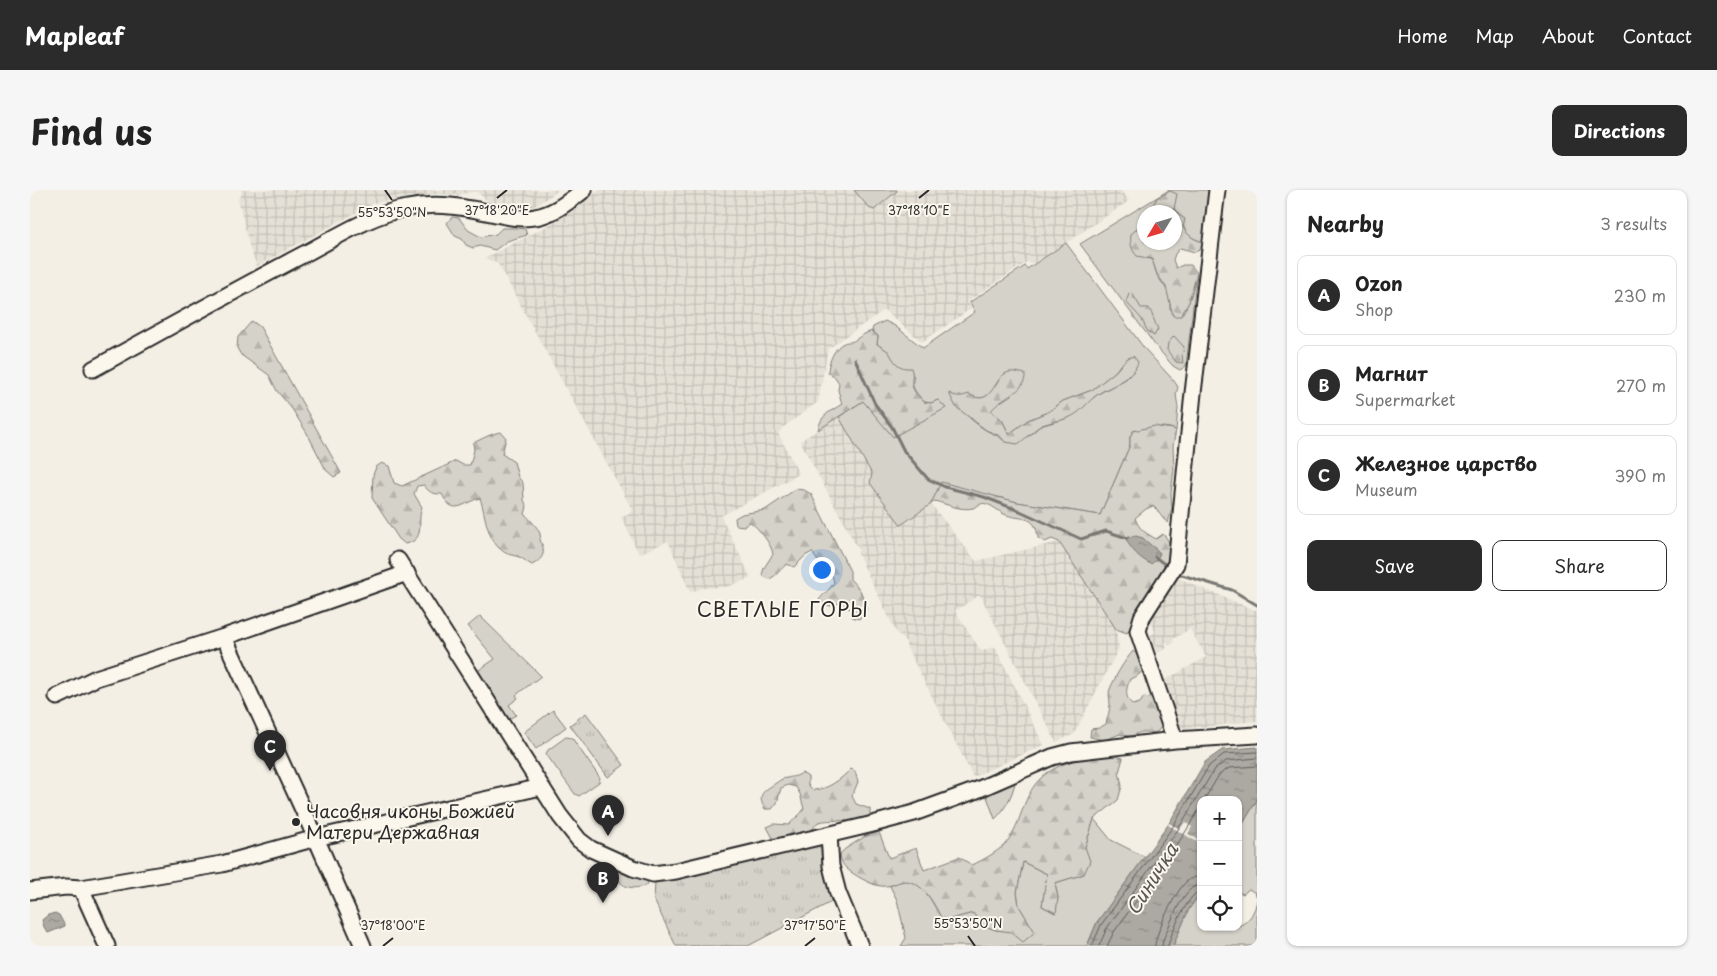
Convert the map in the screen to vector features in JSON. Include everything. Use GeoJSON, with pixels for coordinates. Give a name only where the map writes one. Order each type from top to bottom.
{"type":"FeatureCollection","features":[{"type":"Feature","properties":{"kind":"street"},"geometry":{"type":"LineString","coordinates":[[93,368],[252,281],[385,214],[407,208],[433,206],[470,208],[512,217],[536,217],[560,208],[584,190]]}},
{"type":"Feature","properties":{"kind":"street"},"geometry":{"type":"LineString","coordinates":[[1175,740],[1138,631],[1142,617],[1176,564],[1193,392],[1217,190]]}},
{"type":"Feature","properties":{"kind":"street"},"geometry":{"type":"LineString","coordinates":[[398,560],[541,787],[579,840],[588,847],[633,868],[653,874],[676,871],[829,835],[923,810],[977,790],[1052,757],[1071,752],[1175,740],[1257,734]]}},
{"type":"Feature","properties":{"kind":"street"},"geometry":{"type":"LineString","coordinates":[[57,697],[96,678],[407,573]]}},
{"type":"Feature","properties":{"kind":"street"},"geometry":{"type":"LineString","coordinates":[[224,636],[363,946]]}},
{"type":"Feature","properties":{"kind":"street"},"geometry":{"type":"LineString","coordinates":[[30,891],[66,887],[81,888],[222,864],[316,838],[541,787]]}},
{"type":"Feature","properties":{"kind":"street"},"geometry":{"type":"LineString","coordinates":[[829,835],[831,866],[838,893],[860,946]]}},
{"type":"Feature","properties":{"kind":"street"},"geometry":{"type":"LineString","coordinates":[[81,888],[107,946]]}},
{"type":"Feature","properties":{"kind":"shaded area"},"geometry":{"type":"Polygon","coordinates":[[[241,190],[559,190],[537,205],[529,207],[492,205],[476,191],[458,195],[435,194],[374,203],[257,266],[250,249],[238,199],[242,194],[241,190]]]}},
{"type":"Feature","properties":{"kind":"shaded area"},"geometry":{"type":"Polygon","coordinates":[[[600,190],[1121,190],[1129,201],[1034,264],[1027,262],[968,301],[972,308],[922,342],[884,310],[828,349],[818,402],[778,433],[799,474],[721,516],[751,578],[727,587],[703,588],[690,592],[668,541],[639,554],[621,517],[633,511],[498,264],[485,258],[549,225],[600,190]]]}},
{"type":"Feature","properties":{"kind":"shaded area"},"geometry":{"type":"Polygon","coordinates":[[[839,417],[902,525],[931,504],[976,561],[1059,542],[1116,629],[1119,648],[1074,734],[1056,742],[980,595],[955,611],[981,651],[995,647],[1044,745],[973,777],[906,646],[906,642],[896,632],[857,552],[859,551],[800,441],[839,417]]]}},
{"type":"Feature","properties":{"kind":"shaded area"},"geometry":{"type":"Polygon","coordinates":[[[1178,578],[1255,610],[1257,609],[1257,721],[1183,729],[1177,723],[1165,680],[1206,657],[1190,629],[1173,639],[1174,643],[1169,645],[1167,642],[1165,643],[1167,648],[1158,653],[1149,636],[1155,632],[1150,620],[1153,612],[1178,578]]]}},
{"type":"Feature","properties":{"kind":"green space"},"geometry":{"type":"Polygon","coordinates":[[[854,190],[897,191],[874,210],[869,208],[854,190]]]}},
{"type":"Feature","properties":{"kind":"green space"},"geometry":{"type":"Polygon","coordinates":[[[1169,190],[1210,190],[1203,242],[1186,232],[1182,222],[1182,205],[1168,205],[1157,198],[1153,205],[1144,205],[1169,190]]]}},
{"type":"Feature","properties":{"kind":"green space"},"geometry":{"type":"Polygon","coordinates":[[[1170,191],[1177,194],[1175,205],[1153,205],[1157,198],[1170,191]]]}},
{"type":"Feature","properties":{"kind":"green space"},"geometry":{"type":"Polygon","coordinates":[[[1137,209],[1137,250],[1142,250],[1144,258],[1152,259],[1157,275],[1168,294],[1170,309],[1181,316],[1189,302],[1197,273],[1186,366],[1180,370],[1173,366],[1155,345],[1080,244],[1137,209]]]}},
{"type":"Feature","properties":{"kind":"green space"},"geometry":{"type":"Polygon","coordinates":[[[452,217],[459,218],[468,230],[481,237],[496,234],[502,228],[525,229],[527,235],[507,241],[495,250],[480,246],[473,248],[455,236],[447,223],[452,217]]]}},
{"type":"Feature","properties":{"kind":"green space"},"geometry":{"type":"Polygon","coordinates":[[[1182,217],[1185,219],[1183,227],[1185,230],[1191,237],[1203,242],[1202,249],[1195,252],[1182,249],[1182,217]]]}},
{"type":"Feature","properties":{"kind":"green space"},"geometry":{"type":"Polygon","coordinates":[[[1137,229],[1137,250],[1178,250],[1173,260],[1176,268],[1183,265],[1191,265],[1197,273],[1189,302],[1181,316],[1173,316],[1166,287],[1157,274],[1152,259],[1137,256],[1133,251],[1131,234],[1137,229]]]}},
{"type":"Feature","properties":{"kind":"green space"},"geometry":{"type":"Polygon","coordinates":[[[1066,243],[1144,348],[1178,387],[1176,394],[1178,408],[1176,430],[1160,427],[1133,431],[1130,437],[1130,445],[1100,515],[1017,502],[941,483],[931,504],[901,525],[870,483],[872,474],[839,417],[863,401],[945,408],[938,400],[931,403],[924,402],[916,393],[913,387],[914,376],[897,365],[892,360],[889,352],[877,344],[878,336],[872,331],[873,327],[885,321],[895,326],[923,348],[975,312],[970,302],[1025,266],[1027,269],[1066,243]],[[1120,365],[1116,371],[1092,390],[1063,401],[1050,411],[1028,420],[1009,434],[1002,420],[991,411],[995,404],[1009,396],[1003,376],[993,390],[985,397],[975,398],[969,395],[957,397],[950,394],[974,422],[1005,442],[1029,436],[1040,426],[1068,418],[1098,394],[1126,379],[1136,369],[1120,365]]]}},
{"type":"Feature","properties":{"kind":"green space"},"geometry":{"type":"Polygon","coordinates":[[[1132,293],[1141,308],[1149,308],[1158,329],[1154,336],[1148,332],[1141,318],[1126,302],[1129,294],[1132,293]]]}},
{"type":"Feature","properties":{"kind":"green space"},"geometry":{"type":"Polygon","coordinates":[[[252,321],[260,327],[341,473],[334,477],[326,470],[307,433],[292,409],[277,391],[269,375],[241,355],[237,348],[238,337],[252,321]]]}},
{"type":"Feature","properties":{"kind":"green space"},"geometry":{"type":"Polygon","coordinates":[[[872,331],[878,336],[877,344],[888,351],[898,365],[903,368],[911,368],[913,387],[924,402],[931,403],[938,400],[946,408],[893,437],[863,401],[818,430],[821,420],[842,404],[838,390],[839,383],[828,372],[833,355],[845,342],[854,341],[872,331]]]}},
{"type":"Feature","properties":{"kind":"green space"},"geometry":{"type":"Polygon","coordinates":[[[1174,336],[1184,347],[1183,363],[1176,362],[1167,350],[1168,343],[1174,336]]]}},
{"type":"Feature","properties":{"kind":"green space"},"geometry":{"type":"Polygon","coordinates":[[[1133,356],[1138,362],[1127,378],[1098,394],[1073,416],[1042,425],[1018,444],[1005,442],[1000,436],[986,430],[956,407],[949,393],[956,396],[969,394],[977,398],[983,397],[988,395],[999,379],[1009,372],[1025,374],[1022,386],[991,411],[1002,420],[1009,434],[1028,420],[1050,411],[1063,401],[1092,390],[1116,371],[1126,359],[1133,356]]]}},
{"type":"Feature","properties":{"kind":"green space"},"geometry":{"type":"Polygon","coordinates":[[[1155,426],[1176,430],[1173,446],[1172,508],[1168,523],[1153,506],[1135,518],[1146,533],[1156,539],[1163,534],[1171,548],[1170,556],[1164,571],[1148,593],[1144,603],[1136,612],[1127,633],[1116,629],[1059,542],[1052,539],[1045,542],[1038,538],[1037,530],[1031,521],[1004,514],[985,504],[964,509],[935,501],[931,504],[941,482],[1017,502],[1100,515],[1130,445],[1130,437],[1133,431],[1155,426]]]}},
{"type":"Feature","properties":{"kind":"green space"},"geometry":{"type":"Polygon","coordinates":[[[501,432],[506,438],[502,454],[514,462],[518,477],[523,483],[524,500],[527,507],[525,514],[536,526],[541,537],[543,553],[539,560],[532,565],[519,557],[506,553],[498,547],[490,534],[480,498],[455,507],[446,501],[442,494],[431,492],[424,485],[417,486],[414,494],[422,507],[420,530],[416,539],[405,544],[399,539],[372,498],[373,475],[376,467],[382,463],[389,466],[394,483],[402,486],[456,461],[463,465],[470,465],[474,450],[473,443],[501,432]]]}},
{"type":"Feature","properties":{"kind":"green space"},"geometry":{"type":"Polygon","coordinates":[[[796,489],[804,490],[811,494],[850,571],[850,579],[860,590],[867,607],[865,613],[859,619],[852,617],[852,609],[845,608],[839,603],[832,606],[825,605],[819,600],[834,582],[832,575],[820,565],[812,552],[794,567],[787,564],[769,579],[762,575],[773,554],[767,541],[750,522],[744,526],[736,525],[735,518],[742,514],[765,510],[796,489]]]}},
{"type":"Feature","properties":{"kind":"green space"},"geometry":{"type":"Polygon","coordinates":[[[480,616],[541,676],[516,695],[518,698],[509,705],[516,715],[507,720],[476,672],[495,659],[468,626],[480,616]]]}},
{"type":"Feature","properties":{"kind":"green space"},"geometry":{"type":"Polygon","coordinates":[[[1133,651],[1139,656],[1143,671],[1130,679],[1127,690],[1128,699],[1133,705],[1140,703],[1144,697],[1154,700],[1158,707],[1162,726],[1157,732],[1141,732],[1132,736],[1120,734],[1105,740],[1090,737],[1091,729],[1099,728],[1106,724],[1110,707],[1110,689],[1120,669],[1133,651]]]}},
{"type":"Feature","properties":{"kind":"green space"},"geometry":{"type":"Polygon","coordinates":[[[553,710],[566,727],[536,749],[524,732],[553,710]]]}},
{"type":"Feature","properties":{"kind":"green space"},"geometry":{"type":"Polygon","coordinates":[[[586,713],[624,765],[608,777],[570,725],[586,713]]]}},
{"type":"Feature","properties":{"kind":"green space"},"geometry":{"type":"Polygon","coordinates":[[[566,737],[572,738],[600,778],[599,782],[579,796],[575,794],[546,754],[548,750],[566,737]]]}},
{"type":"Feature","properties":{"kind":"green space"},"geometry":{"type":"Polygon","coordinates":[[[1109,754],[1123,758],[1119,772],[1122,786],[1118,800],[1094,819],[1085,847],[1090,861],[1084,874],[1055,883],[1058,898],[1056,913],[1042,906],[1047,874],[1023,862],[1017,892],[1019,906],[1035,932],[1023,942],[1011,932],[996,930],[982,925],[973,913],[943,921],[926,893],[917,885],[907,881],[889,886],[877,885],[853,873],[842,862],[840,854],[845,849],[864,837],[879,832],[889,858],[916,848],[924,870],[959,857],[972,865],[992,854],[1006,843],[1014,831],[1033,787],[1047,773],[1069,762],[1109,754]]]}},
{"type":"Feature","properties":{"kind":"green space"},"geometry":{"type":"Polygon","coordinates":[[[851,769],[855,771],[858,782],[852,796],[856,804],[870,809],[870,816],[865,821],[833,820],[821,822],[816,824],[811,833],[774,840],[767,827],[774,824],[789,825],[804,809],[796,787],[788,785],[781,788],[777,803],[772,809],[765,809],[762,804],[761,796],[765,791],[782,779],[802,773],[808,777],[808,785],[813,790],[819,790],[834,783],[851,769]]]}},
{"type":"Feature","properties":{"kind":"green space"},"geometry":{"type":"Polygon","coordinates":[[[1012,779],[1015,782],[1008,802],[995,819],[986,794],[1012,779]]]}},
{"type":"Feature","properties":{"kind":"green space"},"geometry":{"type":"Polygon","coordinates":[[[1257,800],[1257,897],[1249,889],[1242,894],[1242,825],[1257,800]]]}},
{"type":"Feature","properties":{"kind":"green space"},"geometry":{"type":"Polygon","coordinates":[[[1094,819],[1111,840],[1145,857],[1097,922],[1087,946],[901,946],[906,938],[897,900],[890,886],[902,881],[909,881],[922,888],[943,921],[973,913],[982,925],[996,930],[1034,932],[1019,906],[1017,892],[1023,862],[1047,874],[1042,906],[1055,913],[1058,898],[1055,883],[1084,874],[1085,847],[1094,819]]]}},
{"type":"Feature","properties":{"kind":"green space"},"geometry":{"type":"Polygon","coordinates":[[[817,844],[821,845],[827,869],[831,902],[748,946],[676,946],[654,900],[655,882],[685,877],[817,844]]]}},
{"type":"Feature","properties":{"kind":"green space"},"geometry":{"type":"Polygon","coordinates":[[[619,870],[648,882],[647,885],[633,888],[624,885],[616,874],[619,870]]]}},
{"type":"Feature","properties":{"kind":"green space"},"geometry":{"type":"Polygon","coordinates":[[[1197,898],[1197,931],[1242,931],[1242,924],[1251,916],[1257,900],[1257,946],[1173,946],[1189,909],[1197,898]]]}},
{"type":"Feature","properties":{"kind":"water"},"geometry":{"type":"Polygon","coordinates":[[[1136,536],[1143,538],[1160,553],[1151,564],[1136,553],[1125,537],[1136,536]]]}},
{"type":"Feature","properties":{"kind":"water","name":"Синичка"},"geometry":{"type":"Polygon","coordinates":[[[1257,747],[1257,800],[1242,825],[1242,796],[1197,796],[1197,898],[1189,909],[1173,946],[1087,946],[1097,922],[1168,825],[1205,762],[1222,750],[1257,747]]]}},
{"type":"Feature","properties":{"kind":"water"},"geometry":{"type":"Polygon","coordinates":[[[55,913],[59,915],[65,926],[48,933],[42,920],[48,915],[55,913]]]}},
{"type":"Feature","properties":{"kind":"pier"},"geometry":{"type":"Polygon","coordinates":[[[1185,822],[1192,827],[1188,834],[1197,839],[1197,842],[1168,825],[1169,823],[1180,829],[1185,822]]]}},
{"type":"Feature","properties":{"kind":"waterway"},"geometry":{"type":"LineString","coordinates":[[855,359],[875,404],[892,427],[904,451],[928,479],[945,487],[984,497],[1020,511],[1081,539],[1106,531],[1127,538]]}},
{"type":"Feature","properties":{"kind":"waterway"},"geometry":{"type":"LineString","coordinates":[[1155,557],[1167,566]]}},
{"type":"Feature","properties":{"kind":"waterway"},"geometry":{"type":"LineString","coordinates":[[1182,575],[1232,590],[1257,605]]}},
{"type":"Feature","properties":{"kind":"place","name":"Железное царство"},"geometry":{"type":"Point","coordinates":[270,771]}},
{"type":"Feature","properties":{"kind":"place","name":"Часовня иконы Божией Матери Державная"},"geometry":{"type":"Point","coordinates":[296,822]}},
{"type":"Feature","properties":{"kind":"place","name":"Ozon"},"geometry":{"type":"Point","coordinates":[608,836]}},
{"type":"Feature","properties":{"kind":"place","name":"Магнит"},"geometry":{"type":"Point","coordinates":[603,903]}},
{"type":"Feature","properties":{"kind":"district","name":"СВЕТЛЫЕ ГОРЫ"},"geometry":{"type":"Point","coordinates":[783,610]}}]}
